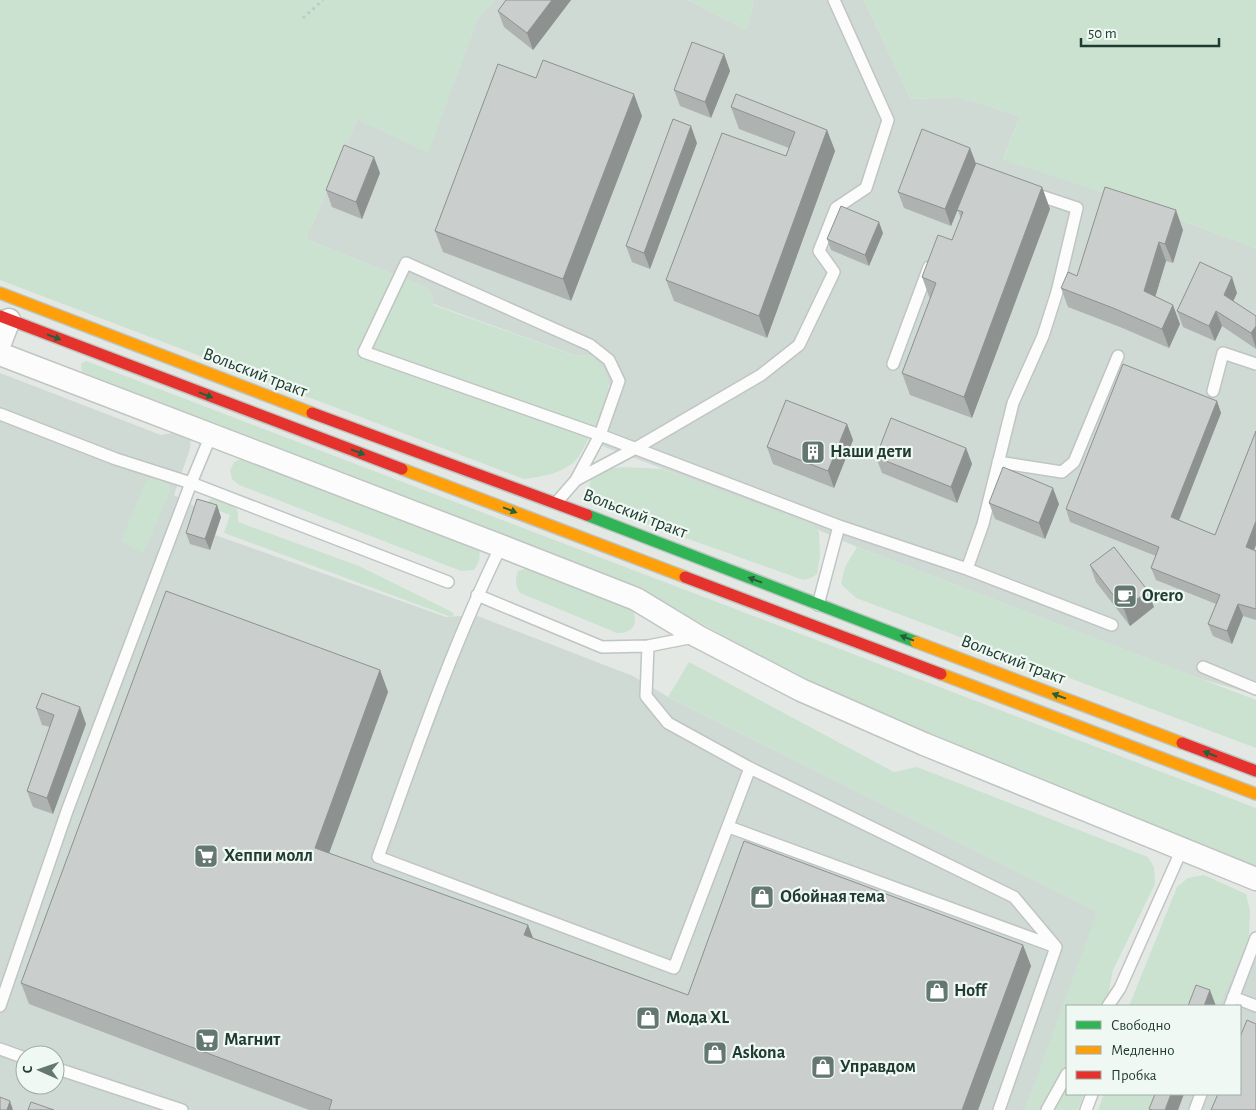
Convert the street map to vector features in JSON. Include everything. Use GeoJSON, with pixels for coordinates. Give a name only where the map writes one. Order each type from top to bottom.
{"type":"FeatureCollection","features":[{"type":"Feature","properties":{"kind":"main road","name":"Вольский тракт"},"geometry":{"type":"LineString","coordinates":[[0,293],[222,380],[556,502],[818,605],[1256,771]]}},
{"type":"Feature","properties":{"kind":"main road"},"geometry":{"type":"LineString","coordinates":[[4,318],[1256,794]]}},
{"type":"Feature","properties":{"kind":"street"},"geometry":{"type":"LineString","coordinates":[[0,343],[4,318]]}},
{"type":"Feature","properties":{"kind":"street"},"geometry":{"type":"LineString","coordinates":[[0,354],[636,599],[697,636],[801,690],[924,744],[1256,879]]}},
{"type":"Feature","properties":{"kind":"lane"},"geometry":{"type":"LineString","coordinates":[[576,480],[636,448],[761,376],[799,345],[834,272],[819,251],[836,208],[866,188],[888,120],[834,0]]}},
{"type":"Feature","properties":{"kind":"lane"},"geometry":{"type":"LineString","coordinates":[[967,569],[983,524],[1013,403],[1043,336],[1057,292],[1078,208],[1024,190]]}},
{"type":"Feature","properties":{"kind":"lane"},"geometry":{"type":"LineString","coordinates":[[892,364],[934,254]]}},
{"type":"Feature","properties":{"kind":"lane"},"geometry":{"type":"LineString","coordinates":[[556,502],[576,480],[600,435],[618,381],[609,360],[590,345],[406,263],[364,352],[600,435],[636,448],[840,526],[967,569],[1112,625]]}},
{"type":"Feature","properties":{"kind":"lane"},"geometry":{"type":"LineString","coordinates":[[1213,391],[1224,353],[1256,364]]}},
{"type":"Feature","properties":{"kind":"lane"},"geometry":{"type":"LineString","coordinates":[[998,462],[1062,472],[1074,462],[1118,356]]}},
{"type":"Feature","properties":{"kind":"lane"},"geometry":{"type":"LineString","coordinates":[[0,414],[116,459],[191,482],[448,582]]}},
{"type":"Feature","properties":{"kind":"lane"},"geometry":{"type":"LineString","coordinates":[[0,1006],[67,811],[191,482],[211,435]]}},
{"type":"Feature","properties":{"kind":"lane"},"geometry":{"type":"LineString","coordinates":[[818,605],[840,526]]}},
{"type":"Feature","properties":{"kind":"lane"},"geometry":{"type":"LineString","coordinates":[[500,546],[477,595],[445,675],[378,857],[674,968],[750,768]]}},
{"type":"Feature","properties":{"kind":"lane"},"geometry":{"type":"LineString","coordinates":[[477,595],[602,646],[648,646],[697,636]]}},
{"type":"Feature","properties":{"kind":"lane"},"geometry":{"type":"LineString","coordinates":[[648,646],[646,696],[668,722],[750,768],[1014,897],[1056,947]]}},
{"type":"Feature","properties":{"kind":"lane"},"geometry":{"type":"LineString","coordinates":[[1203,667],[1256,689]]}},
{"type":"Feature","properties":{"kind":"lane"},"geometry":{"type":"LineString","coordinates":[[729,827],[1056,947]]}},
{"type":"Feature","properties":{"kind":"lane"},"geometry":{"type":"LineString","coordinates":[[1109,1005],[1120,988],[1182,849]]}},
{"type":"Feature","properties":{"kind":"lane"},"geometry":{"type":"LineString","coordinates":[[1256,938],[1232,1002],[1256,1006]]}},
{"type":"Feature","properties":{"kind":"lane"},"geometry":{"type":"LineString","coordinates":[[999,1110],[1056,947]]}},
{"type":"Feature","properties":{"kind":"lane"},"geometry":{"type":"LineString","coordinates":[[1116,1005],[1120,988]]}},
{"type":"Feature","properties":{"kind":"lane"},"geometry":{"type":"LineString","coordinates":[[0,1049],[15,1054]]}},
{"type":"Feature","properties":{"kind":"lane"},"geometry":{"type":"LineString","coordinates":[[65,1071],[182,1110]]}},
{"type":"Feature","properties":{"kind":"lane"},"geometry":{"type":"LineString","coordinates":[[1047,1110],[1066,1076]]}},
{"type":"Feature","properties":{"kind":"lane"},"geometry":{"type":"LineString","coordinates":[[1086,1110],[1092,1095]]}},
{"type":"Feature","properties":{"kind":"lane"},"geometry":{"type":"LineString","coordinates":[[1195,1110],[1201,1095]]}},
{"type":"Feature","properties":{"kind":"path"},"geometry":{"type":"LineString","coordinates":[[303,18],[323,0]]}},
{"type":"Feature","properties":{"kind":"shaded area"},"geometry":{"type":"Polygon","coordinates":[[[495,0],[688,0],[746,30],[754,0],[864,0],[911,99],[959,97],[1020,116],[1003,159],[1132,202],[1256,248],[1256,695],[1198,678],[857,547],[814,528],[589,441],[609,386],[593,356],[574,355],[433,304],[432,296],[427,288],[306,239],[357,119],[428,152],[478,17],[495,0]]]}},
{"type":"Feature","properties":{"kind":"shaded area"},"geometry":{"type":"Polygon","coordinates":[[[0,373],[161,435],[178,432],[191,437],[190,449],[174,495],[201,510],[221,517],[215,535],[446,617],[475,615],[633,676],[668,697],[1098,912],[1025,1110],[0,1110],[0,373]]]}},
{"type":"Feature","properties":{"kind":"shaded area"},"geometry":{"type":"Polygon","coordinates":[[[1249,936],[1256,939],[1256,1110],[1160,1110],[1165,1095],[1241,1095],[1241,1005],[1219,1005],[1249,936]]]}},
{"type":"Feature","properties":{"kind":"shaded area"},"geometry":{"type":"Polygon","coordinates":[[[1199,999],[1219,1005],[1197,1005],[1199,999]]]}},
{"type":"Feature","properties":{"kind":"green space"},"geometry":{"type":"Polygon","coordinates":[[[0,0],[495,0],[478,17],[428,153],[357,119],[306,239],[427,288],[432,296],[433,305],[573,355],[592,356],[601,365],[608,386],[604,402],[594,426],[578,457],[574,462],[556,472],[524,479],[0,280],[0,0]]]}},
{"type":"Feature","properties":{"kind":"green space"},"geometry":{"type":"Polygon","coordinates":[[[688,0],[754,0],[746,30],[688,0]]]}},
{"type":"Feature","properties":{"kind":"green space"},"geometry":{"type":"Polygon","coordinates":[[[864,0],[1256,0],[1256,248],[1132,202],[1003,160],[1020,116],[959,97],[911,99],[864,0]]]}},
{"type":"Feature","properties":{"kind":"green space"},"geometry":{"type":"Polygon","coordinates":[[[86,361],[1256,808],[1256,866],[936,743],[832,694],[626,583],[82,372],[81,364],[86,361]]]}},
{"type":"Feature","properties":{"kind":"green space"},"geometry":{"type":"Polygon","coordinates":[[[246,457],[479,549],[480,557],[477,565],[474,570],[461,571],[239,485],[232,479],[230,470],[234,462],[246,457]]]}},
{"type":"Feature","properties":{"kind":"green space"},"geometry":{"type":"Polygon","coordinates":[[[624,467],[662,469],[814,525],[819,532],[820,556],[817,574],[803,580],[599,507],[593,501],[590,494],[591,479],[605,469],[624,467]]]}},
{"type":"Feature","properties":{"kind":"green space"},"geometry":{"type":"Polygon","coordinates":[[[151,478],[158,479],[169,485],[171,490],[143,553],[121,541],[146,481],[151,478]]]}},
{"type":"Feature","properties":{"kind":"green space"},"geometry":{"type":"Polygon","coordinates":[[[214,498],[233,504],[237,510],[238,522],[359,566],[452,612],[454,615],[451,617],[224,533],[230,515],[206,506],[209,500],[214,498]]]}},
{"type":"Feature","properties":{"kind":"green space"},"geometry":{"type":"Polygon","coordinates":[[[857,547],[1256,700],[1256,748],[856,598],[841,584],[845,567],[857,547]]]}},
{"type":"Feature","properties":{"kind":"green space"},"geometry":{"type":"Polygon","coordinates":[[[531,567],[630,606],[635,616],[632,629],[623,633],[617,633],[520,593],[516,582],[518,571],[531,567]]]}},
{"type":"Feature","properties":{"kind":"green space"},"geometry":{"type":"Polygon","coordinates":[[[689,662],[894,772],[917,767],[1148,857],[1154,867],[1155,884],[1113,970],[1106,1005],[1066,1005],[1066,1095],[1084,1095],[1078,1110],[1025,1110],[1097,912],[668,697],[689,662]]]}},
{"type":"Feature","properties":{"kind":"green space"},"geometry":{"type":"Polygon","coordinates":[[[1204,875],[1246,894],[1250,911],[1249,936],[1219,1005],[1199,999],[1197,1005],[1129,1005],[1177,887],[1188,878],[1204,875]]]}},
{"type":"Feature","properties":{"kind":"green space"},"geometry":{"type":"Polygon","coordinates":[[[1104,1095],[1165,1095],[1159,1110],[1098,1110],[1104,1095]]]}},
{"type":"Feature","properties":{"kind":"building"},"geometry":{"type":"Polygon","coordinates":[[[506,0],[552,0],[527,33],[498,11],[506,0]]]}},
{"type":"Feature","properties":{"kind":"building"},"geometry":{"type":"Polygon","coordinates":[[[692,42],[724,54],[705,102],[674,90],[692,42]]]}},
{"type":"Feature","properties":{"kind":"building"},"geometry":{"type":"Polygon","coordinates":[[[543,60],[634,94],[563,279],[435,231],[498,64],[536,78],[543,60]]]}},
{"type":"Feature","properties":{"kind":"building"},"geometry":{"type":"Polygon","coordinates":[[[736,94],[827,130],[759,316],[666,280],[722,133],[786,156],[795,132],[731,107],[736,94]]]}},
{"type":"Feature","properties":{"kind":"building"},"geometry":{"type":"Polygon","coordinates":[[[673,119],[691,126],[644,253],[626,246],[673,119]]]}},
{"type":"Feature","properties":{"kind":"building"},"geometry":{"type":"Polygon","coordinates":[[[922,129],[970,148],[945,209],[898,192],[922,129]]]}},
{"type":"Feature","properties":{"kind":"building"},"geometry":{"type":"Polygon","coordinates":[[[344,145],[374,157],[356,202],[326,190],[344,145]]]}},
{"type":"Feature","properties":{"kind":"building"},"geometry":{"type":"Polygon","coordinates":[[[976,163],[1042,187],[964,397],[902,373],[936,283],[922,277],[938,235],[952,240],[963,212],[957,210],[976,163]]]}},
{"type":"Feature","properties":{"kind":"building"},"geometry":{"type":"Polygon","coordinates":[[[1105,187],[1176,210],[1165,244],[1159,242],[1144,291],[1173,305],[1162,329],[1061,288],[1068,272],[1077,276],[1105,187]]]}},
{"type":"Feature","properties":{"kind":"building"},"geometry":{"type":"Polygon","coordinates":[[[841,206],[879,222],[865,255],[827,239],[841,206]]]}},
{"type":"Feature","properties":{"kind":"building"},"geometry":{"type":"Polygon","coordinates":[[[1200,262],[1232,277],[1224,295],[1256,316],[1256,326],[1251,333],[1216,311],[1209,326],[1177,311],[1200,262]]]}},
{"type":"Feature","properties":{"kind":"building"},"geometry":{"type":"Polygon","coordinates":[[[1123,364],[1217,401],[1171,517],[1215,535],[1256,431],[1256,521],[1246,547],[1256,551],[1256,609],[1238,604],[1227,631],[1208,624],[1220,595],[1151,568],[1159,547],[1066,509],[1123,364]]]}},
{"type":"Feature","properties":{"kind":"building","name":"Наши дети"},"geometry":{"type":"Polygon","coordinates":[[[786,400],[847,424],[828,471],[767,447],[786,400]]]}},
{"type":"Feature","properties":{"kind":"building"},"geometry":{"type":"Polygon","coordinates":[[[891,418],[966,448],[951,487],[876,457],[891,418]]]}},
{"type":"Feature","properties":{"kind":"building"},"geometry":{"type":"Polygon","coordinates":[[[1003,467],[1053,488],[1039,523],[989,503],[1003,467]]]}},
{"type":"Feature","properties":{"kind":"building"},"geometry":{"type":"Polygon","coordinates":[[[197,499],[217,505],[205,539],[186,533],[197,499]]]}},
{"type":"Feature","properties":{"kind":"building"},"geometry":{"type":"Polygon","coordinates":[[[1114,547],[1148,591],[1124,609],[1090,565],[1114,547]]]}},
{"type":"Feature","properties":{"kind":"building","name":"Хеппи молл"},"geometry":{"type":"Polygon","coordinates":[[[166,591],[380,670],[315,848],[528,925],[524,935],[688,995],[744,841],[1023,945],[962,1110],[329,1110],[332,1100],[21,983],[166,591]]]}},
{"type":"Feature","properties":{"kind":"building"},"geometry":{"type":"Polygon","coordinates":[[[42,693],[80,707],[47,798],[27,791],[54,715],[36,708],[42,693]]]}},
{"type":"Feature","properties":{"kind":"building"},"geometry":{"type":"Polygon","coordinates":[[[1196,985],[1210,990],[1204,1005],[1188,1005],[1196,985]]]}},
{"type":"Feature","properties":{"kind":"building"},"geometry":{"type":"Polygon","coordinates":[[[1247,1020],[1256,1024],[1256,1110],[1211,1110],[1218,1095],[1241,1095],[1241,1035],[1247,1020]]]}},
{"type":"Feature","properties":{"kind":"building"},"geometry":{"type":"Polygon","coordinates":[[[1155,1095],[1171,1095],[1165,1110],[1149,1109],[1155,1095]]]}},
{"type":"Feature","properties":{"kind":"building"},"geometry":{"type":"Polygon","coordinates":[[[0,1097],[10,1101],[7,1110],[0,1110],[0,1097]]]}},
{"type":"Feature","properties":{"kind":"building"},"geometry":{"type":"Polygon","coordinates":[[[31,1102],[54,1110],[28,1110],[31,1102]]]}},
{"type":"Feature","properties":{"kind":"traffic: fast"},"geometry":{"type":"LineString","coordinates":[[587,515],[916,642]]}},
{"type":"Feature","properties":{"kind":"traffic: slow"},"geometry":{"type":"LineString","coordinates":[[0,293],[312,413]]}},
{"type":"Feature","properties":{"kind":"traffic: slow"},"geometry":{"type":"LineString","coordinates":[[402,469],[685,577]]}},
{"type":"Feature","properties":{"kind":"traffic: slow"},"geometry":{"type":"LineString","coordinates":[[916,642],[1182,743]]}},
{"type":"Feature","properties":{"kind":"traffic: slow"},"geometry":{"type":"LineString","coordinates":[[941,674],[1256,794]]}},
{"type":"Feature","properties":{"kind":"traffic: jam"},"geometry":{"type":"LineString","coordinates":[[0,316],[402,469]]}},
{"type":"Feature","properties":{"kind":"traffic: jam"},"geometry":{"type":"LineString","coordinates":[[312,413],[587,515]]}},
{"type":"Feature","properties":{"kind":"traffic: jam"},"geometry":{"type":"LineString","coordinates":[[685,577],[941,674]]}},
{"type":"Feature","properties":{"kind":"traffic: jam"},"geometry":{"type":"LineString","coordinates":[[1182,743],[1256,771]]}},
{"type":"Feature","properties":{"kind":"place","name":"Наши дети"},"geometry":{"type":"Point","coordinates":[813,452]}},
{"type":"Feature","properties":{"kind":"place","name":"Orero"},"geometry":{"type":"Point","coordinates":[1125,596]}},
{"type":"Feature","properties":{"kind":"place","name":"Хеппи молл"},"geometry":{"type":"Point","coordinates":[206,856]}},
{"type":"Feature","properties":{"kind":"place","name":"Обойная тема"},"geometry":{"type":"Point","coordinates":[762,897]}},
{"type":"Feature","properties":{"kind":"place","name":"Hoff"},"geometry":{"type":"Point","coordinates":[937,991]}},
{"type":"Feature","properties":{"kind":"place","name":"Мода XL"},"geometry":{"type":"Point","coordinates":[648,1018]}},
{"type":"Feature","properties":{"kind":"place","name":"Магнит"},"geometry":{"type":"Point","coordinates":[207,1040]}},
{"type":"Feature","properties":{"kind":"place","name":"Askona"},"geometry":{"type":"Point","coordinates":[715,1053]}},
{"type":"Feature","properties":{"kind":"place","name":"Управдом"},"geometry":{"type":"Point","coordinates":[823,1067]}}]}
